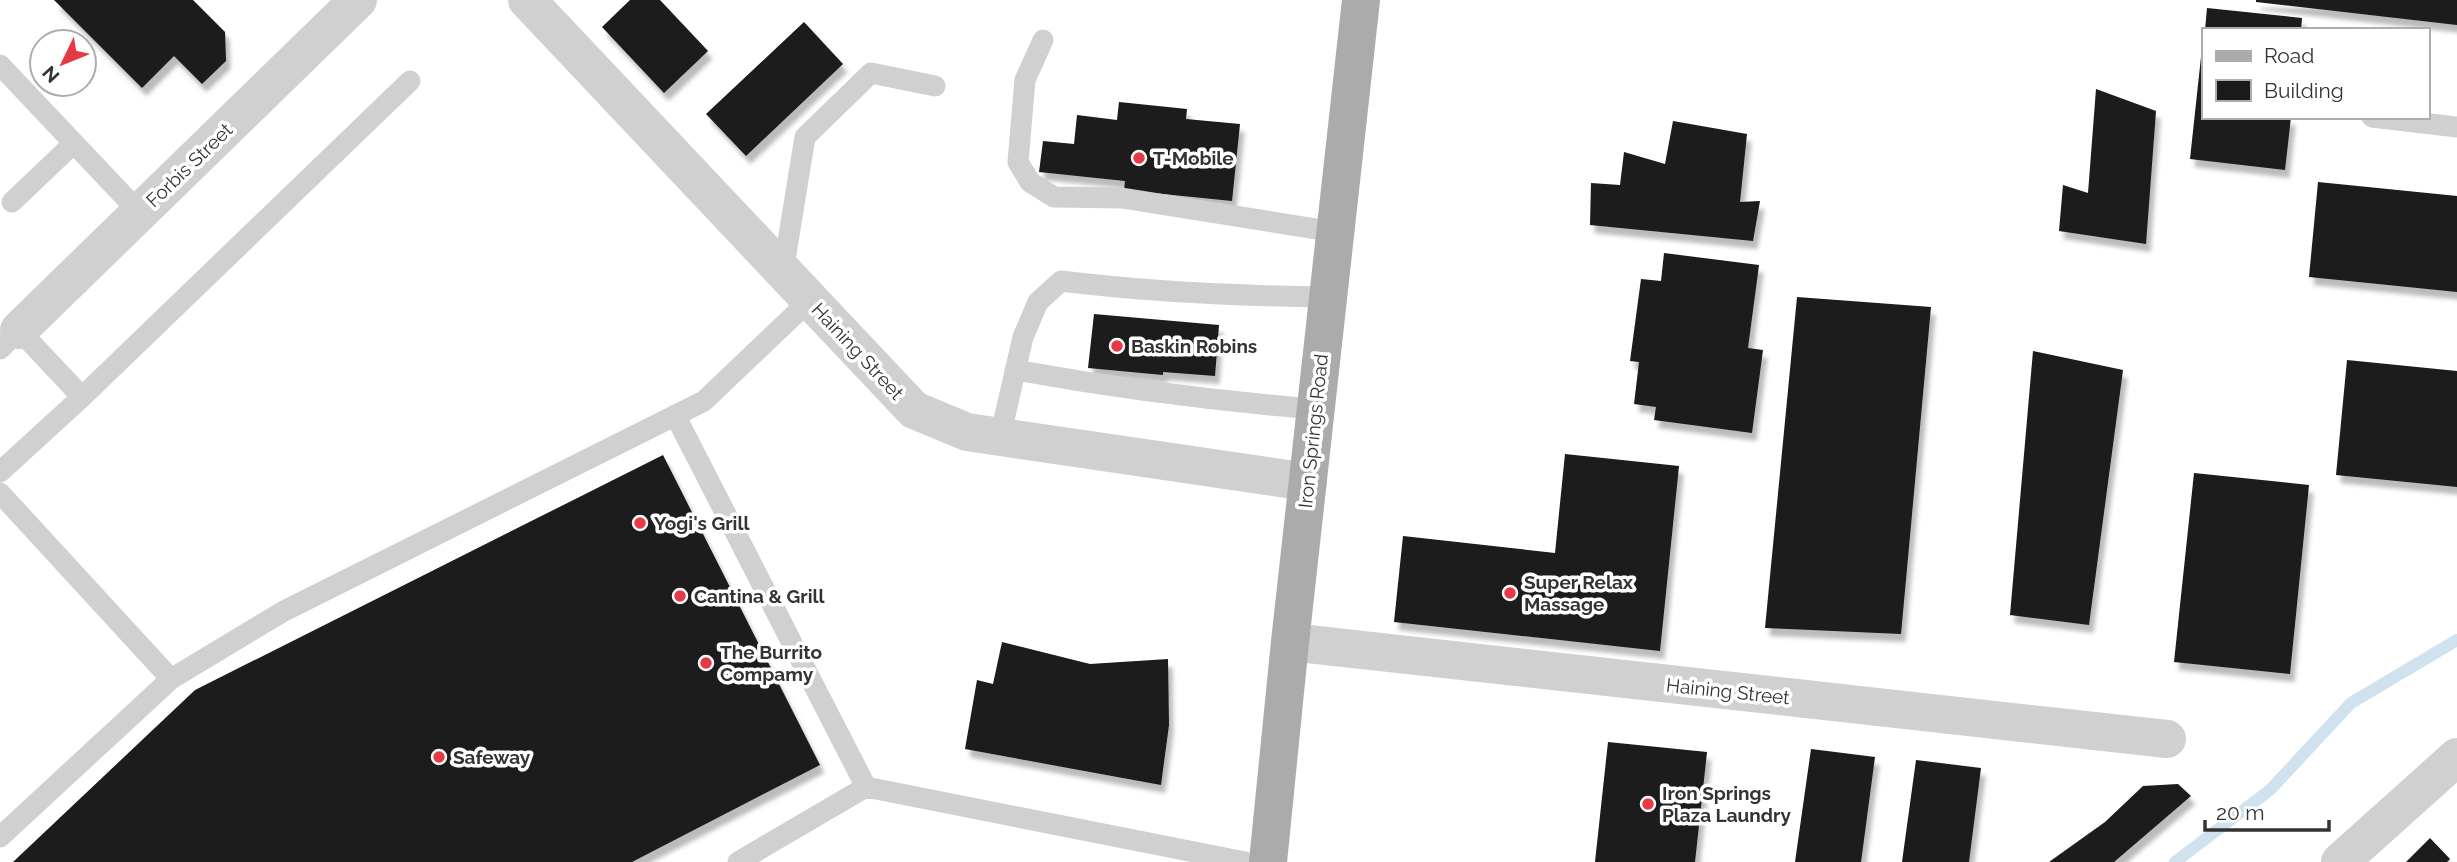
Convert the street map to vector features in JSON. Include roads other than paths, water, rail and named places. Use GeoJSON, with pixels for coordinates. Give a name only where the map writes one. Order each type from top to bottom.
{"type":"FeatureCollection","features":[{"type":"Feature","properties":{"kind":"main road","name":"Iron Springs Road"},"geometry":{"type":"LineString","coordinates":[[1268,862],[1361,0]]}},
{"type":"Feature","properties":{"kind":"street","name":"Forbis Street"},"geometry":{"type":"LineString","coordinates":[[10,340],[358,0]]}},
{"type":"Feature","properties":{"kind":"street","name":"Haining Street"},"geometry":{"type":"LineString","coordinates":[[527,0],[914,410],[967,432],[1308,482]]}},
{"type":"Feature","properties":{"kind":"street","name":"Haining Street"},"geometry":{"type":"LineString","coordinates":[[1290,642],[2167,739]]}},
{"type":"Feature","properties":{"kind":"street"},"geometry":{"type":"LineString","coordinates":[[2340,862],[2457,757]]}},
{"type":"Feature","properties":{"kind":"lane"},"geometry":{"type":"LineString","coordinates":[[1043,40],[1026,80],[1018,162],[1030,182],[1054,197],[1122,198],[1335,232]]}},
{"type":"Feature","properties":{"kind":"lane"},"geometry":{"type":"LineString","coordinates":[[0,65],[140,213]]}},
{"type":"Feature","properties":{"kind":"lane"},"geometry":{"type":"LineString","coordinates":[[783,272],[805,136],[872,73],[935,86]]}},
{"type":"Feature","properties":{"kind":"lane"},"geometry":{"type":"LineString","coordinates":[[0,472],[82,397],[410,81]]}},
{"type":"Feature","properties":{"kind":"lane"},"geometry":{"type":"LineString","coordinates":[[2389,119],[2457,127]]}},
{"type":"Feature","properties":{"kind":"lane"},"geometry":{"type":"LineString","coordinates":[[12,202],[74,143]]}},
{"type":"Feature","properties":{"kind":"lane"},"geometry":{"type":"LineString","coordinates":[[1000,437],[1023,337],[1038,302],[1061,281],[1128,288],[1328,297]]}},
{"type":"Feature","properties":{"kind":"lane"},"geometry":{"type":"LineString","coordinates":[[0,838],[171,679],[284,611],[704,401],[810,300]]}},
{"type":"Feature","properties":{"kind":"lane"},"geometry":{"type":"LineString","coordinates":[[10,340],[82,397]]}},
{"type":"Feature","properties":{"kind":"lane"},"geometry":{"type":"LineString","coordinates":[[1016,370],[1088,383],[1252,404],[1316,409]]}},
{"type":"Feature","properties":{"kind":"lane"},"geometry":{"type":"LineString","coordinates":[[675,415],[866,788]]}},
{"type":"Feature","properties":{"kind":"lane"},"geometry":{"type":"LineString","coordinates":[[0,493],[171,679]]}},
{"type":"Feature","properties":{"kind":"lane"},"geometry":{"type":"LineString","coordinates":[[738,862],[866,788],[1136,851],[1244,862]]}},
{"type":"Feature","properties":{"kind":"waterway"},"geometry":{"type":"LineString","coordinates":[[2175,862],[2270,790],[2351,703],[2457,640]]}},
{"type":"Feature","properties":{"kind":"place","name":"T-Mobile"},"geometry":{"type":"Point","coordinates":[1139,158]}},
{"type":"Feature","properties":{"kind":"place","name":"Baskin Robins"},"geometry":{"type":"Point","coordinates":[1117,346]}},
{"type":"Feature","properties":{"kind":"place","name":"Yogi's Grill"},"geometry":{"type":"Point","coordinates":[640,523]}},
{"type":"Feature","properties":{"kind":"place","name":"Super Relax Massage"},"geometry":{"type":"Point","coordinates":[1510,593]}},
{"type":"Feature","properties":{"kind":"place","name":"Cantina & Grill"},"geometry":{"type":"Point","coordinates":[680,596]}},
{"type":"Feature","properties":{"kind":"place","name":"The Burrito Compamy"},"geometry":{"type":"Point","coordinates":[706,663]}},
{"type":"Feature","properties":{"kind":"place","name":"Safeway"},"geometry":{"type":"Point","coordinates":[439,757]}},
{"type":"Feature","properties":{"kind":"place","name":"Iron Springs Plaza Laundry"},"geometry":{"type":"Point","coordinates":[1648,804]}}]}
